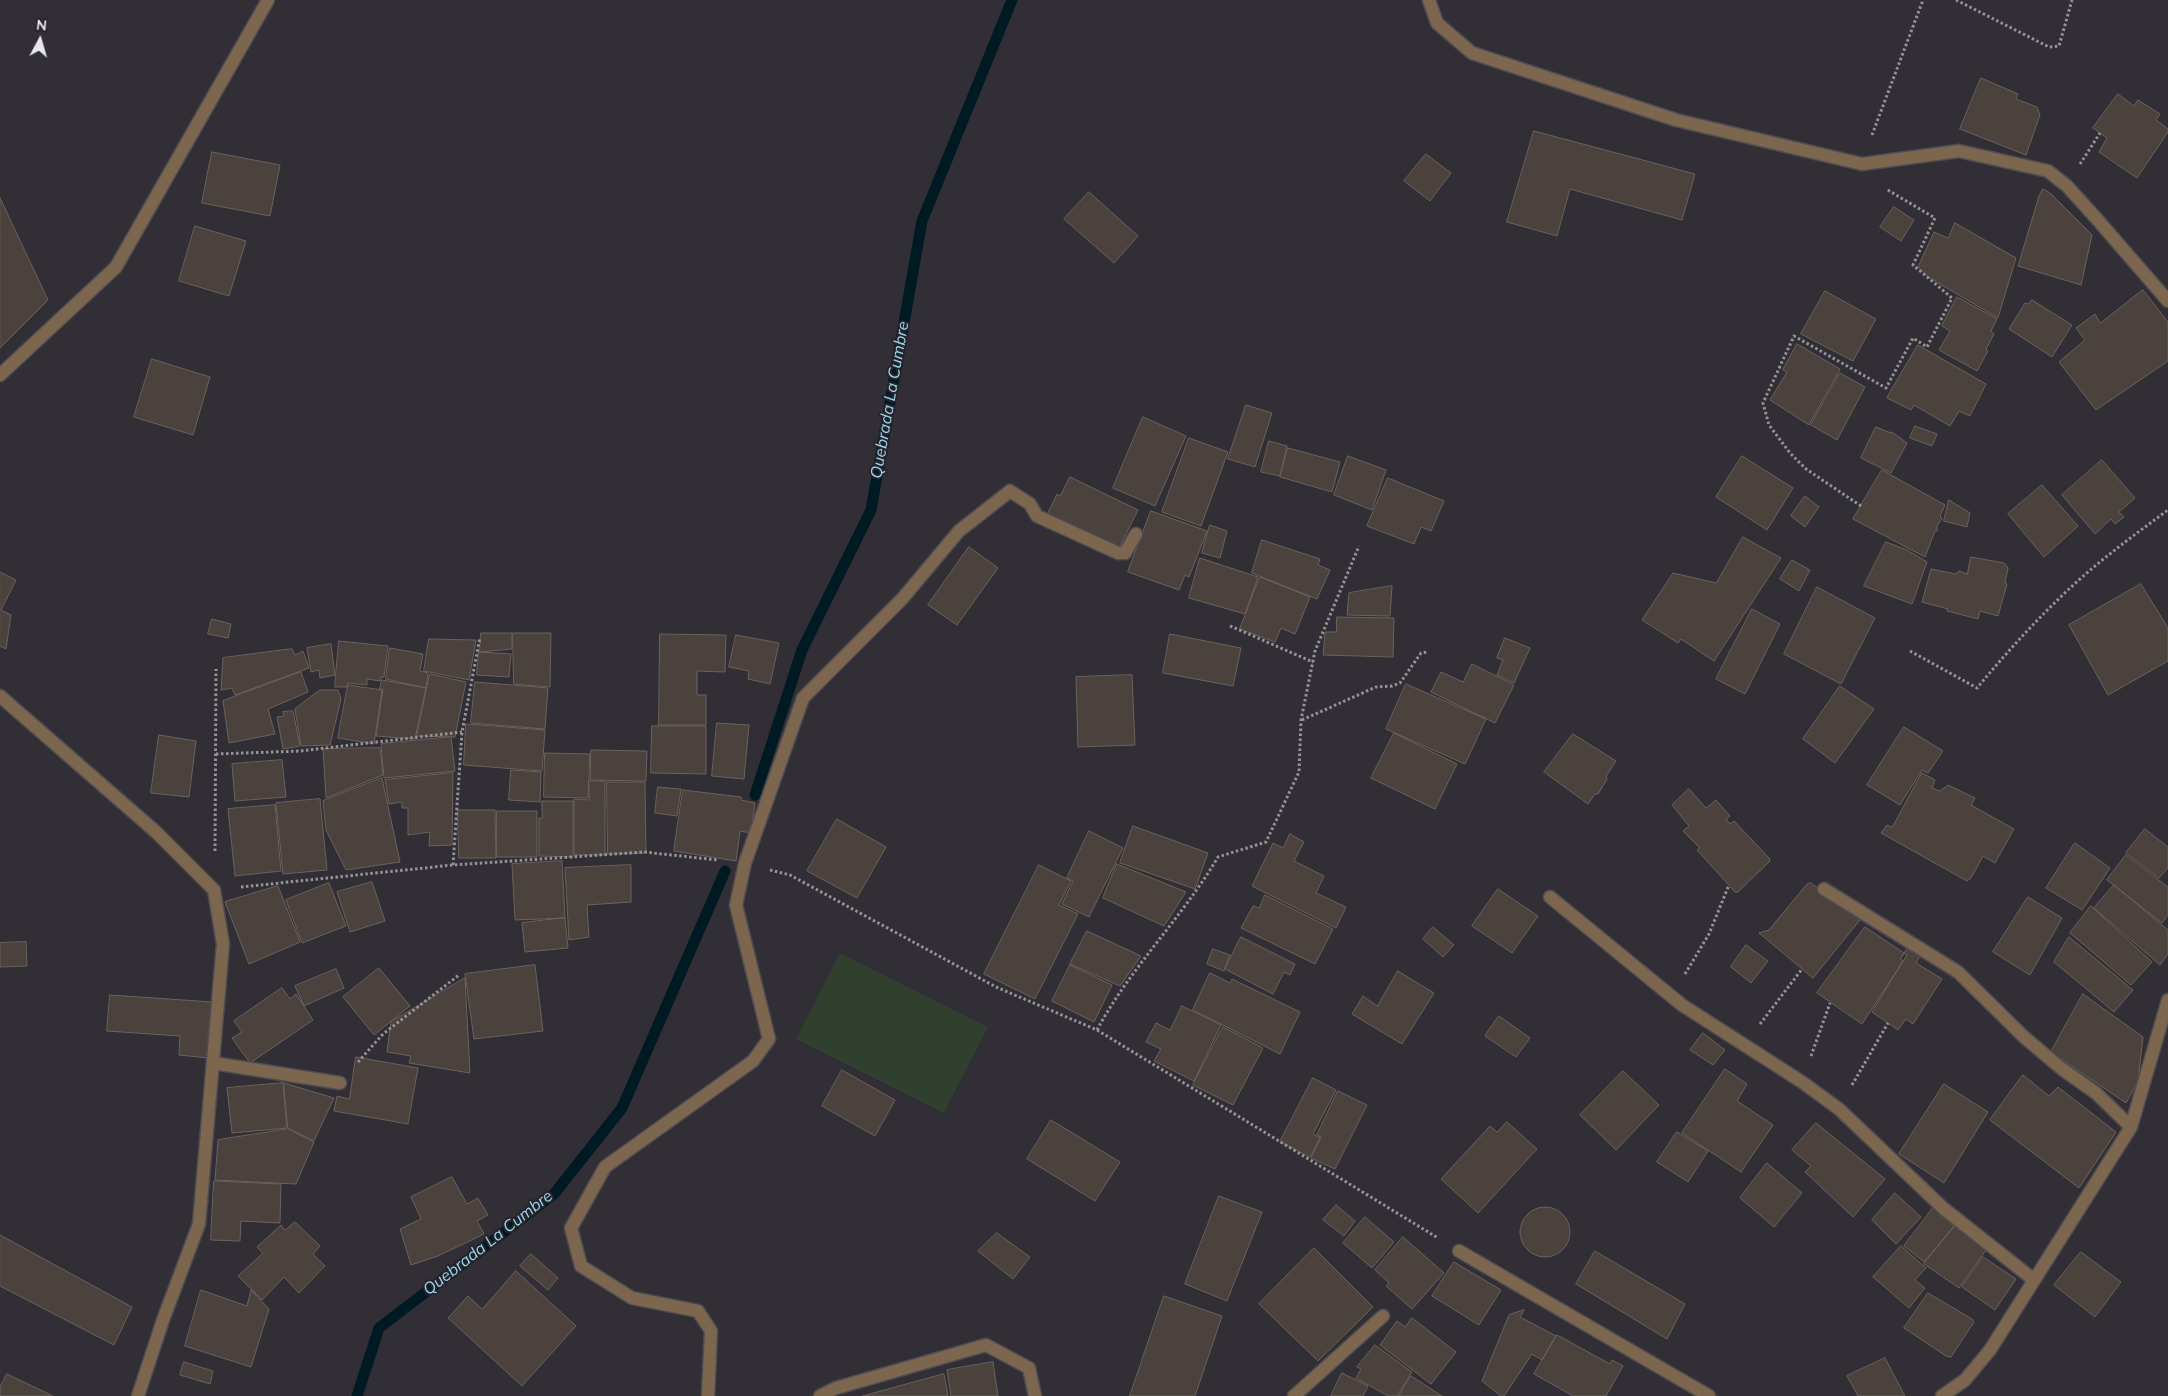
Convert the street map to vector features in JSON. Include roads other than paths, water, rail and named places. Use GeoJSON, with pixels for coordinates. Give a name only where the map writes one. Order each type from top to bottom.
{"type":"FeatureCollection","features":[{"type":"Feature","properties":{"kind":"street"},"geometry":{"type":"LineString","coordinates":[[0,375],[116,268],[268,0]]}},
{"type":"Feature","properties":{"kind":"street"},"geometry":{"type":"LineString","coordinates":[[1429,0],[1437,23],[1472,53],[1676,120],[1862,164],[1959,151],[2048,171],[2067,186],[2168,301]]}},
{"type":"Feature","properties":{"kind":"street"},"geometry":{"type":"LineString","coordinates":[[708,1396],[711,1331],[698,1312],[632,1298],[581,1266],[571,1228],[606,1167],[753,1062],[769,1040],[736,905],[745,863],[802,698],[902,599],[959,531],[1010,491],[1030,504],[1037,516],[1118,553],[1125,553],[1136,534]]}},
{"type":"Feature","properties":{"kind":"street"},"geometry":{"type":"LineString","coordinates":[[0,696],[156,832],[214,890],[222,944],[199,1224],[163,1320],[138,1396]]}},
{"type":"Feature","properties":{"kind":"street"},"geometry":{"type":"LineString","coordinates":[[1824,889],[1958,972],[2024,1037],[2062,1069],[2096,1092],[2131,1127]]}},
{"type":"Feature","properties":{"kind":"street"},"geometry":{"type":"LineString","coordinates":[[1550,897],[1672,997],[1743,1046],[1802,1082],[1839,1109],[1943,1208],[2034,1280]]}},
{"type":"Feature","properties":{"kind":"street"},"geometry":{"type":"LineString","coordinates":[[1942,1396],[1966,1380],[1990,1350],[2131,1127],[2168,1000]]}},
{"type":"Feature","properties":{"kind":"street"},"geometry":{"type":"LineString","coordinates":[[213,1063],[340,1083]]}},
{"type":"Feature","properties":{"kind":"street"},"geometry":{"type":"LineString","coordinates":[[1459,1251],[1709,1396]]}},
{"type":"Feature","properties":{"kind":"street"},"geometry":{"type":"LineString","coordinates":[[1294,1396],[1383,1316]]}},
{"type":"Feature","properties":{"kind":"street"},"geometry":{"type":"LineString","coordinates":[[820,1396],[836,1388],[986,1345],[1029,1368],[1035,1396]]}},
{"type":"Feature","properties":{"kind":"waterway","name":"Quebrada La Cumbre"},"geometry":{"type":"LineString","coordinates":[[755,795],[802,650],[871,510],[922,221],[1012,0]]}},
{"type":"Feature","properties":{"kind":"waterway","name":"Quebrada La Cumbre"},"geometry":{"type":"LineString","coordinates":[[357,1396],[379,1328],[554,1194],[622,1108],[725,871]]}}]}
